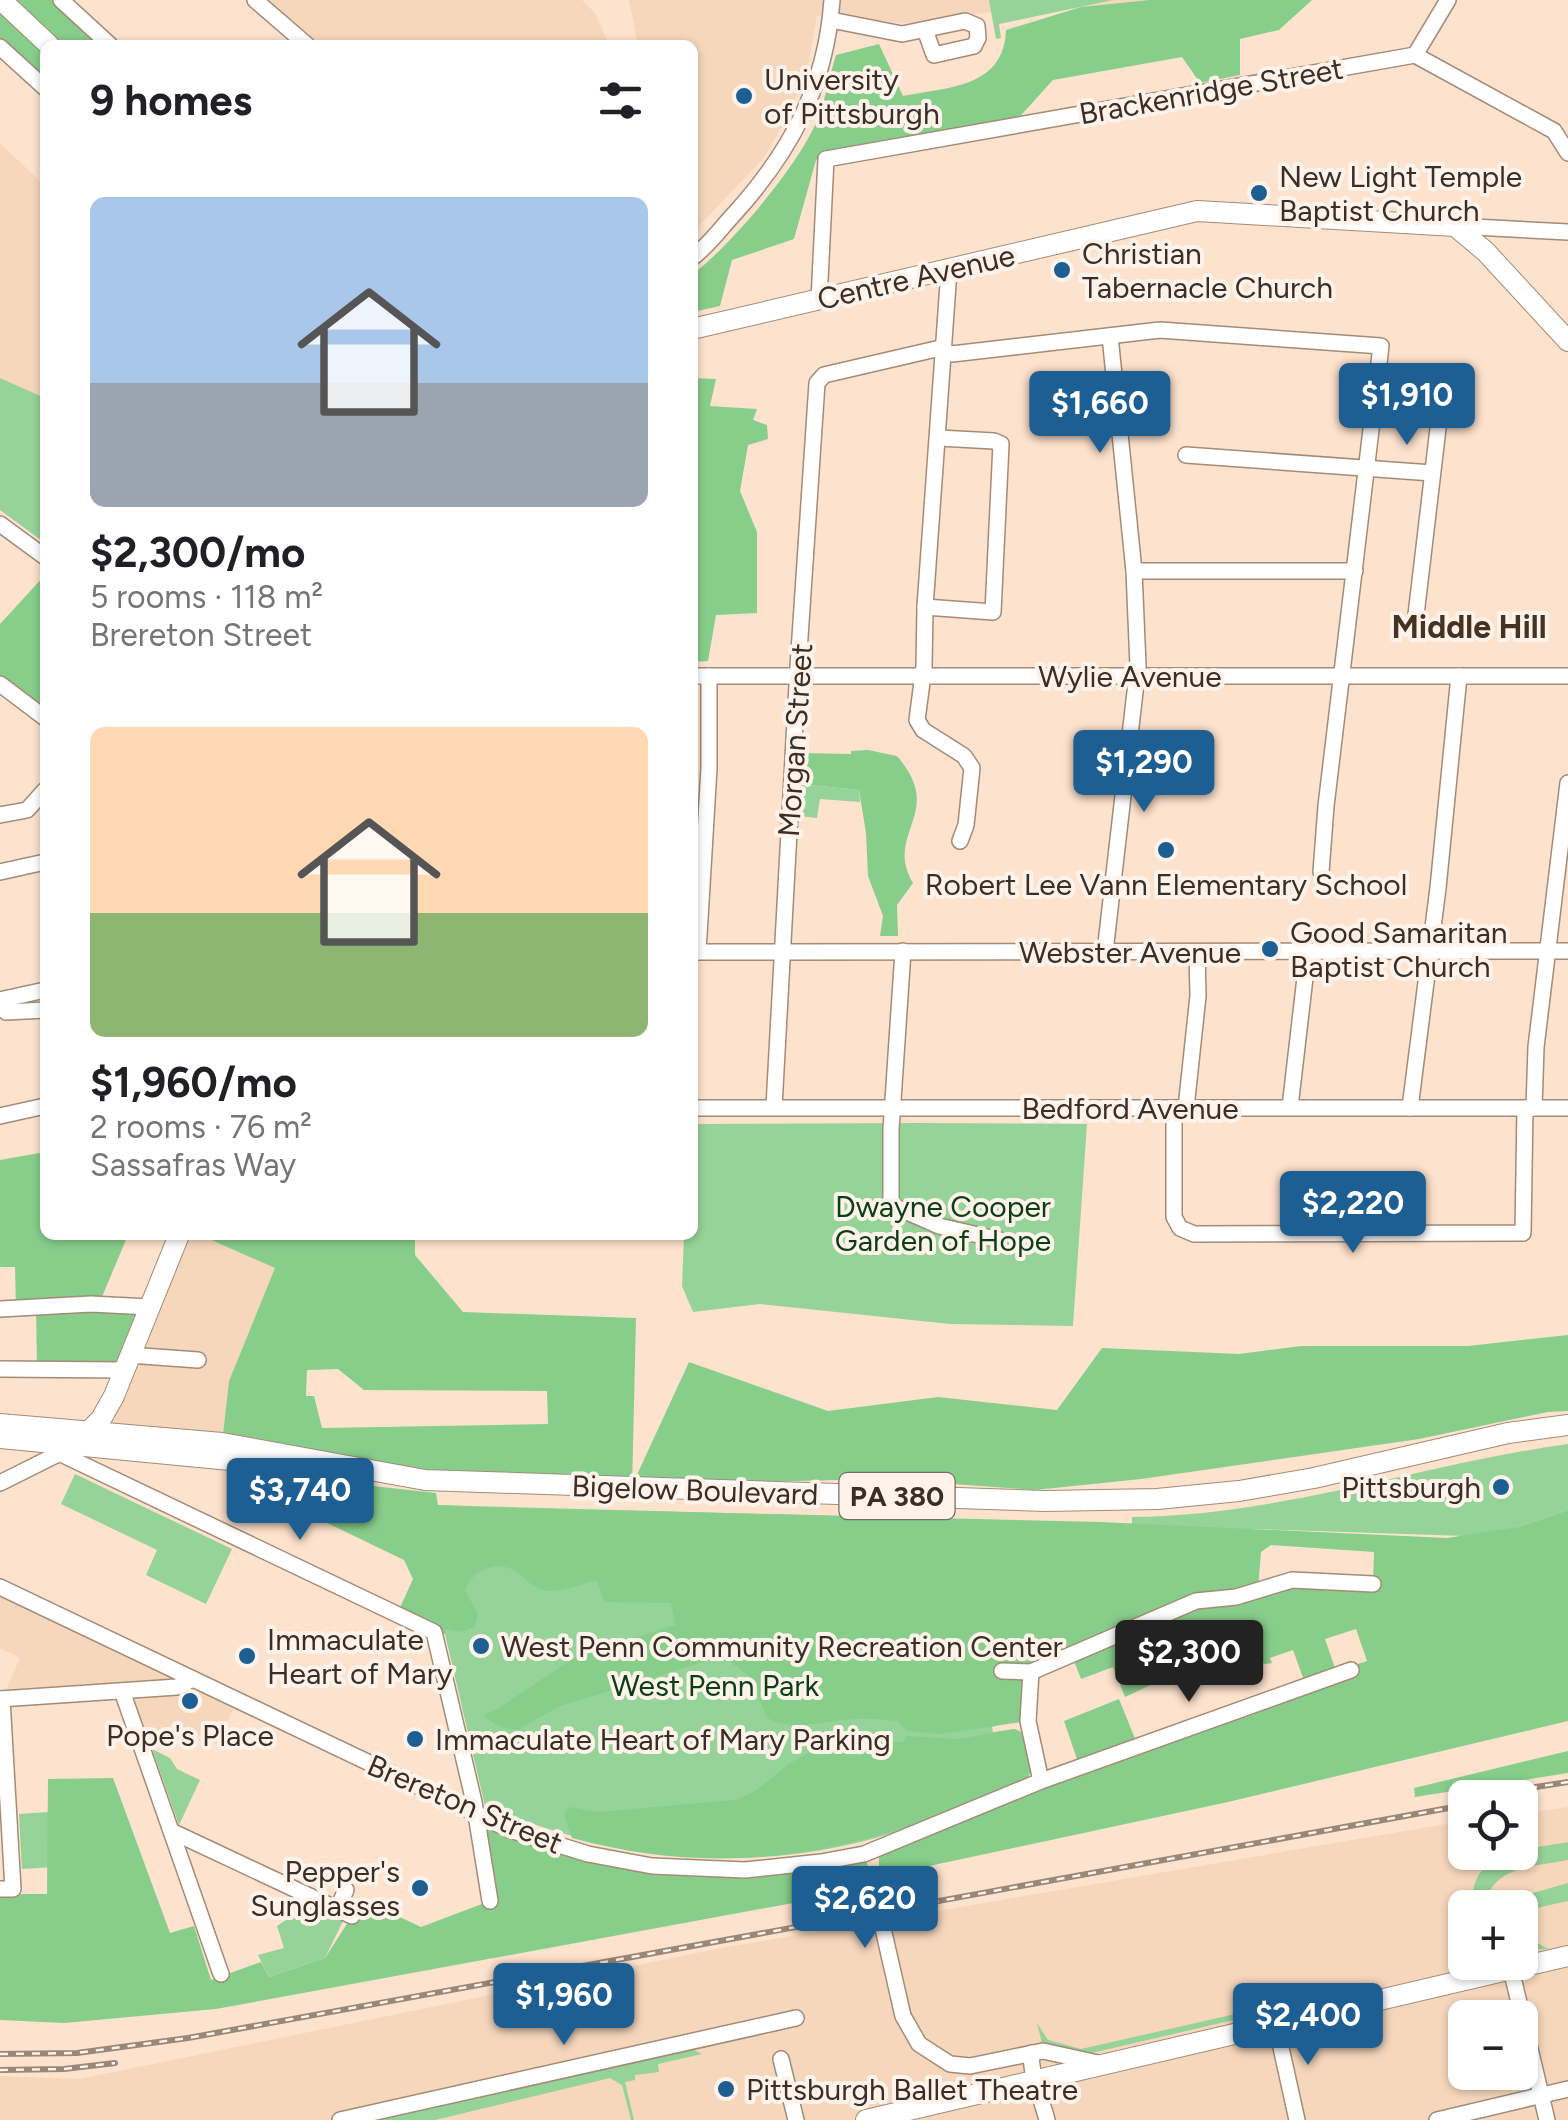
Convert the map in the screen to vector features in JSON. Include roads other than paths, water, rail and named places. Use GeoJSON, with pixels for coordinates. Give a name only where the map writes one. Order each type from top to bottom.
{"type":"FeatureCollection","features":[{"type":"Feature","properties":{"kind":"main road"},"geometry":{"type":"LineString","coordinates":[[0,0],[44,40]]}},
{"type":"Feature","properties":{"kind":"main road","name":"Centre Avenue"},"geometry":{"type":"LineString","coordinates":[[698,329],[1197,211],[1456,226]]}},
{"type":"Feature","properties":{"kind":"main road"},"geometry":{"type":"LineString","coordinates":[[1456,226],[1486,252],[1568,342]]}},
{"type":"Feature","properties":{"kind":"main road"},"geometry":{"type":"LineString","coordinates":[[75,1443],[104,1415],[114,1396],[177,1240]]}},
{"type":"Feature","properties":{"kind":"main road"},"geometry":{"type":"LineString","coordinates":[[114,1396],[118,1420],[135,1435]]}},
{"type":"Feature","properties":{"kind":"main road","name":"Bigelow Boulevard"},"geometry":{"type":"LineString","coordinates":[[0,1424],[75,1443],[135,1435],[222,1443],[403,1478],[462,1483],[1101,1500],[1202,1496],[1281,1484],[1452,1445],[1568,1424]]}},
{"type":"Feature","properties":{"kind":"main road","name":"Bigelow Boulevard"},"geometry":{"type":"LineString","coordinates":[[0,1438],[234,1459],[373,1486],[442,1493],[1092,1513],[1176,1510],[1259,1500],[1488,1450],[1568,1438]]}},
{"type":"Feature","properties":{"kind":"main road"},"geometry":{"type":"LineString","coordinates":[[1538,1963],[1568,1956]]}},
{"type":"Feature","properties":{"kind":"main road"},"geometry":{"type":"LineString","coordinates":[[866,2120],[1468,1980]]}},
{"type":"Feature","properties":{"kind":"street"},"geometry":{"type":"LineString","coordinates":[[61,0],[105,40]]}},
{"type":"Feature","properties":{"kind":"street"},"geometry":{"type":"LineString","coordinates":[[255,0],[301,40]]}},
{"type":"Feature","properties":{"kind":"street"},"geometry":{"type":"LineString","coordinates":[[698,251],[760,184],[787,148],[811,99],[831,20],[832,0]]}},
{"type":"Feature","properties":{"kind":"street"},"geometry":{"type":"LineString","coordinates":[[1448,0],[1416,55],[1554,130],[1568,153]]}},
{"type":"Feature","properties":{"kind":"street"},"geometry":{"type":"LineString","coordinates":[[831,20],[902,34],[924,30]]}},
{"type":"Feature","properties":{"kind":"street"},"geometry":{"type":"LineString","coordinates":[[0,47],[40,83]]}},
{"type":"Feature","properties":{"kind":"street","name":"Brackenridge Street"},"geometry":{"type":"LineString","coordinates":[[819,300],[826,159],[1416,55]]}},
{"type":"Feature","properties":{"kind":"street"},"geometry":{"type":"LineString","coordinates":[[1456,226],[1568,232]]}},
{"type":"Feature","properties":{"kind":"street"},"geometry":{"type":"LineString","coordinates":[[949,270],[917,720],[923,730],[964,756],[972,768],[966,826],[960,841]]}},
{"type":"Feature","properties":{"kind":"street"},"geometry":{"type":"LineString","coordinates":[[944,352],[1160,330],[1380,346],[1321,872]]}},
{"type":"Feature","properties":{"kind":"street"},"geometry":{"type":"LineString","coordinates":[[1105,952],[1137,676],[1134,571],[1110,336]]}},
{"type":"Feature","properties":{"kind":"street","name":"Morgan Street"},"geometry":{"type":"LineString","coordinates":[[774,1107],[797,676],[818,383],[824,375],[936,349],[944,352]]}},
{"type":"Feature","properties":{"kind":"street"},"geometry":{"type":"LineString","coordinates":[[1416,615],[1442,386]]}},
{"type":"Feature","properties":{"kind":"street"},"geometry":{"type":"LineString","coordinates":[[925,607],[992,612],[1001,444],[939,438]]}},
{"type":"Feature","properties":{"kind":"street"},"geometry":{"type":"LineString","coordinates":[[1186,455],[1432,472]]}},
{"type":"Feature","properties":{"kind":"street"},"geometry":{"type":"LineString","coordinates":[[0,524],[40,553]]}},
{"type":"Feature","properties":{"kind":"street"},"geometry":{"type":"LineString","coordinates":[[1134,571],[1355,571]]}},
{"type":"Feature","properties":{"kind":"street"},"geometry":{"type":"LineString","coordinates":[[698,913],[709,768],[701,676]]}},
{"type":"Feature","properties":{"kind":"street","name":"Wylie Avenue"},"geometry":{"type":"LineString","coordinates":[[701,676],[1568,676]]}},
{"type":"Feature","properties":{"kind":"street"},"geometry":{"type":"LineString","coordinates":[[1410,1108],[1459,676]]}},
{"type":"Feature","properties":{"kind":"street"},"geometry":{"type":"LineString","coordinates":[[0,684],[40,714]]}},
{"type":"Feature","properties":{"kind":"street"},"geometry":{"type":"LineString","coordinates":[[1198,952],[1198,996],[1180,1108],[1174,1217],[1180,1228],[1194,1234],[1523,1233],[1536,1047],[1568,783]]}},
{"type":"Feature","properties":{"kind":"street"},"geometry":{"type":"LineString","coordinates":[[0,815],[23,812],[40,795]]}},
{"type":"Feature","properties":{"kind":"street"},"geometry":{"type":"LineString","coordinates":[[0,798],[23,812]]}},
{"type":"Feature","properties":{"kind":"street"},"geometry":{"type":"LineString","coordinates":[[0,872],[40,863]]}},
{"type":"Feature","properties":{"kind":"street","name":"Webster Avenue"},"geometry":{"type":"LineString","coordinates":[[698,952],[1568,951]]}},
{"type":"Feature","properties":{"kind":"street"},"geometry":{"type":"LineString","coordinates":[[902,952],[889,1188],[892,1205],[927,1222],[1000,1240]]}},
{"type":"Feature","properties":{"kind":"street"},"geometry":{"type":"LineString","coordinates":[[1290,1108],[1308,952]]}},
{"type":"Feature","properties":{"kind":"street"},"geometry":{"type":"LineString","coordinates":[[40,991],[0,1002],[6,1012],[40,1010]]}},
{"type":"Feature","properties":{"kind":"street"},"geometry":{"type":"LineString","coordinates":[[0,1116],[40,1107]]}},
{"type":"Feature","properties":{"kind":"street","name":"Bedford Avenue"},"geometry":{"type":"LineString","coordinates":[[698,1108],[1568,1108]]}},
{"type":"Feature","properties":{"kind":"street"},"geometry":{"type":"LineString","coordinates":[[0,1309],[91,1304],[149,1307]]}},
{"type":"Feature","properties":{"kind":"street"},"geometry":{"type":"LineString","coordinates":[[0,1369],[198,1360]]}},
{"type":"Feature","properties":{"kind":"street"},"geometry":{"type":"LineString","coordinates":[[0,1483],[75,1443],[437,1634],[476,1815],[490,1901]]}},
{"type":"Feature","properties":{"kind":"street"},"geometry":{"type":"LineString","coordinates":[[1002,1671],[1032,1672],[1196,1601],[1236,1597],[1292,1580],[1373,1584]]}},
{"type":"Feature","properties":{"kind":"street","name":"Brereton Street"},"geometry":{"type":"LineString","coordinates":[[0,1587],[476,1815],[560,1847],[652,1866],[745,1870],[864,1854],[1041,1780],[1351,1670]]}},
{"type":"Feature","properties":{"kind":"street"},"geometry":{"type":"LineString","coordinates":[[150,1689],[160,1676],[159,1662]]}},
{"type":"Feature","properties":{"kind":"street"},"geometry":{"type":"LineString","coordinates":[[1032,1672],[1028,1721],[1041,1780]]}},
{"type":"Feature","properties":{"kind":"street"},"geometry":{"type":"LineString","coordinates":[[0,1889],[13,1889],[1,1699],[177,1687],[193,1679]]}},
{"type":"Feature","properties":{"kind":"street"},"geometry":{"type":"LineString","coordinates":[[122,1691],[221,1974]]}},
{"type":"Feature","properties":{"kind":"street"},"geometry":{"type":"LineString","coordinates":[[171,1831],[344,1912],[346,1890]]}},
{"type":"Feature","properties":{"kind":"street"},"geometry":{"type":"LineString","coordinates":[[864,1854],[903,2016],[919,2044],[950,2064],[970,2066],[1050,2052],[1104,2064]]}},
{"type":"Feature","properties":{"kind":"street"},"geometry":{"type":"LineString","coordinates":[[1513,1980],[1547,2120]]}},
{"type":"Feature","properties":{"kind":"street"},"geometry":{"type":"LineString","coordinates":[[340,2120],[796,2018]]}},
{"type":"Feature","properties":{"kind":"street"},"geometry":{"type":"LineString","coordinates":[[1276,2025],[1296,2120]]}},
{"type":"Feature","properties":{"kind":"street"},"geometry":{"type":"LineString","coordinates":[[1032,2053],[1032,2070],[1047,2120]]}},
{"type":"Feature","properties":{"kind":"street"},"geometry":{"type":"LineString","coordinates":[[781,2059],[796,2120]]}},
{"type":"Feature","properties":{"kind":"street"},"geometry":{"type":"LineString","coordinates":[[1437,2120],[1568,2089]]}},
{"type":"Feature","properties":{"kind":"railway"},"geometry":{"type":"LineString","coordinates":[[1538,1787],[1568,1782]]}},
{"type":"Feature","properties":{"kind":"railway"},"geometry":{"type":"LineString","coordinates":[[0,2054],[77,2053],[188,2038],[1448,1808]]}},
{"type":"Feature","properties":{"kind":"railway"},"geometry":{"type":"LineString","coordinates":[[0,2070],[115,2063]]}},
{"type":"Feature","properties":{"kind":"place","name":"University of Pittsburgh"},"geometry":{"type":"Point","coordinates":[744,96]}},
{"type":"Feature","properties":{"kind":"place","name":"New Light Temple Baptist Church"},"geometry":{"type":"Point","coordinates":[1259,193]}},
{"type":"Feature","properties":{"kind":"place","name":"Christian Tabernacle Church"},"geometry":{"type":"Point","coordinates":[1062,270]}},
{"type":"Feature","properties":{"kind":"place","name":"Robert Lee Vann Elementary School"},"geometry":{"type":"Point","coordinates":[1166,850]}},
{"type":"Feature","properties":{"kind":"place","name":"Good Samaritan Baptist Church"},"geometry":{"type":"Point","coordinates":[1270,949]}},
{"type":"Feature","properties":{"kind":"place","name":"Pittsburgh"},"geometry":{"type":"Point","coordinates":[1501,1487]}},
{"type":"Feature","properties":{"kind":"place","name":"West Penn Community Recreation Center"},"geometry":{"type":"Point","coordinates":[481,1646]}},
{"type":"Feature","properties":{"kind":"place","name":"Immaculate Heart of Mary"},"geometry":{"type":"Point","coordinates":[247,1656]}},
{"type":"Feature","properties":{"kind":"place","name":"Pope's Place"},"geometry":{"type":"Point","coordinates":[190,1701]}},
{"type":"Feature","properties":{"kind":"place","name":"Immaculate Heart of Mary Parking"},"geometry":{"type":"Point","coordinates":[415,1739]}},
{"type":"Feature","properties":{"kind":"place","name":"Pepper's Sunglasses"},"geometry":{"type":"Point","coordinates":[420,1888]}},
{"type":"Feature","properties":{"kind":"place","name":"Pittsburgh Ballet Theatre"},"geometry":{"type":"Point","coordinates":[726,2089]}},
{"type":"Feature","properties":{"kind":"district","name":"Middle Hill"},"geometry":{"type":"Point","coordinates":[1469,627]}},
{"type":"Feature","properties":{"kind":"park label","name":"Dwayne Cooper Garden of Hope"},"geometry":{"type":"Point","coordinates":[943,1223]}},
{"type":"Feature","properties":{"kind":"park label","name":"West Penn Park"},"geometry":{"type":"Point","coordinates":[715,1685]}}]}
